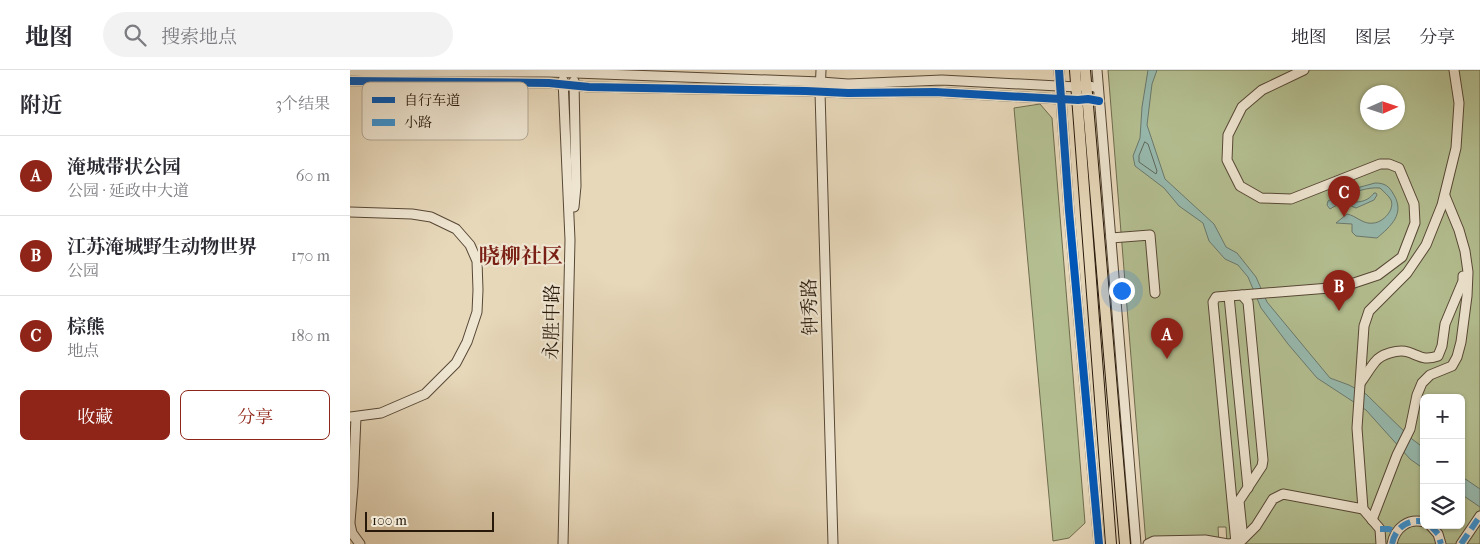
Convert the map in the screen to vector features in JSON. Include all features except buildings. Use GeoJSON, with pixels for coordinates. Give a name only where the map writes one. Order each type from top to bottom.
{"type":"FeatureCollection","features":[{"type":"Feature","properties":{"kind":"main road"},"geometry":{"type":"LineString","coordinates":[[1075,70],[1082,86]]}},
{"type":"Feature","properties":{"kind":"main road"},"geometry":{"type":"LineString","coordinates":[[1085,70],[1082,86],[1111,544]]}},
{"type":"Feature","properties":{"kind":"main road"},"geometry":{"type":"LineString","coordinates":[[1083,99],[1125,544]]}},
{"type":"Feature","properties":{"kind":"street","name":"钟秀路"},"geometry":{"type":"LineString","coordinates":[[821,70],[820,92],[833,544]]}},
{"type":"Feature","properties":{"kind":"street"},"geometry":{"type":"LineString","coordinates":[[1059,70],[1069,211],[1099,544]]}},
{"type":"Feature","properties":{"kind":"street"},"geometry":{"type":"LineString","coordinates":[[1097,70],[1136,544]]}},
{"type":"Feature","properties":{"kind":"street"},"geometry":{"type":"LineString","coordinates":[[1236,543],[1213,302],[1216,297],[1342,287],[1378,274],[1402,257],[1415,223],[1414,204],[1399,168],[1389,164],[1380,164],[1291,199],[1261,198],[1240,186],[1227,160],[1228,135],[1242,107],[1262,90],[1304,70]]}},
{"type":"Feature","properties":{"kind":"street"},"geometry":{"type":"LineString","coordinates":[[1381,544],[1380,529],[1363,509],[1357,428],[1364,326],[1369,311],[1407,273],[1426,245],[1444,200],[1456,148],[1459,103],[1454,70]]}},
{"type":"Feature","properties":{"kind":"street"},"geometry":{"type":"LineString","coordinates":[[350,71],[563,71],[848,84],[942,80],[1098,88]]}},
{"type":"Feature","properties":{"kind":"street","name":"永胜中路"},"geometry":{"type":"LineString","coordinates":[[563,71],[570,240],[563,544]]}},
{"type":"Feature","properties":{"kind":"street"},"geometry":{"type":"LineString","coordinates":[[570,240],[576,186],[574,72]]}},
{"type":"Feature","properties":{"kind":"street"},"geometry":{"type":"LineString","coordinates":[[350,81],[421,82]]}},
{"type":"Feature","properties":{"kind":"street"},"geometry":{"type":"LineString","coordinates":[[528,84],[848,93],[935,92],[1099,101]]}},
{"type":"Feature","properties":{"kind":"street"},"geometry":{"type":"LineString","coordinates":[[1360,384],[1376,360],[1393,352],[1406,351],[1431,359],[1438,356],[1446,324],[1463,281],[1463,260],[1444,200]]}},
{"type":"Feature","properties":{"kind":"street"},"geometry":{"type":"LineString","coordinates":[[1372,520],[1396,455],[1410,429],[1417,395],[1422,383],[1430,375],[1452,366],[1459,349],[1467,296],[1468,272],[1459,230],[1444,200]]}},
{"type":"Feature","properties":{"kind":"street"},"geometry":{"type":"LineString","coordinates":[[350,212],[431,216],[456,229],[470,245],[477,261],[477,312],[467,342],[456,363],[425,394],[381,413],[353,417],[353,486],[350,523],[352,533],[360,544]]}},
{"type":"Feature","properties":{"kind":"street"},"geometry":{"type":"LineString","coordinates":[[1111,238],[1150,235],[1155,293]]}},
{"type":"Feature","properties":{"kind":"street"},"geometry":{"type":"LineString","coordinates":[[1402,257],[1407,273]]}},
{"type":"Feature","properties":{"kind":"street"},"geometry":{"type":"LineString","coordinates":[[1236,543],[1242,530],[1239,501],[1262,466],[1263,460],[1248,302],[1242,295]]}},
{"type":"Feature","properties":{"kind":"street"},"geometry":{"type":"LineString","coordinates":[[1229,296],[1248,488]]}},
{"type":"Feature","properties":{"kind":"street"},"geometry":{"type":"LineString","coordinates":[[1148,544],[1154,541],[1205,540],[1228,544],[1236,543],[1242,540],[1256,526],[1273,499],[1282,494],[1363,509]]}},
{"type":"Feature","properties":{"kind":"street"},"geometry":{"type":"LineString","coordinates":[[1461,544],[1480,516]]}},
{"type":"Feature","properties":{"kind":"street"},"geometry":{"type":"LineString","coordinates":[[1392,544],[1396,532],[1403,525],[1420,521]]}},
{"type":"Feature","properties":{"kind":"street"},"geometry":{"type":"LineString","coordinates":[[1380,529],[1389,529],[1396,532]]}},
{"type":"Feature","properties":{"kind":"street"},"geometry":{"type":"LineString","coordinates":[[1434,529],[1438,534],[1441,544]]}},
{"type":"Feature","properties":{"kind":"green space"},"geometry":{"type":"Polygon","coordinates":[[[1108,70],[1480,70],[1480,544],[1227,544],[1226,527],[1218,527],[1219,544],[1146,544],[1108,70]]]}},
{"type":"Feature","properties":{"kind":"green space"},"geometry":{"type":"Polygon","coordinates":[[[1040,104],[1052,118],[1085,523],[1069,538],[1053,541],[1014,108],[1040,104]]]}},
{"type":"Feature","properties":{"kind":"water"},"geometry":{"type":"Polygon","coordinates":[[[1148,70],[1157,70],[1152,84],[1147,125],[1165,179],[1214,224],[1226,247],[1237,253],[1256,277],[1267,302],[1330,378],[1366,394],[1420,445],[1420,466],[1410,459],[1366,410],[1317,378],[1261,308],[1248,277],[1238,265],[1225,259],[1209,241],[1203,223],[1179,206],[1164,188],[1135,166],[1133,156],[1140,138],[1142,107],[1148,70]]]}},
{"type":"Feature","properties":{"kind":"water"},"geometry":{"type":"Polygon","coordinates":[[[1375,183],[1384,184],[1390,189],[1397,202],[1397,214],[1387,229],[1377,238],[1356,236],[1352,232],[1352,224],[1336,223],[1347,214],[1363,222],[1377,222],[1390,211],[1392,204],[1389,197],[1380,188],[1376,188],[1356,192],[1344,199],[1360,202],[1376,193],[1377,195],[1374,200],[1356,208],[1343,204],[1330,209],[1327,205],[1328,201],[1346,191],[1375,183]]]}},
{"type":"Feature","properties":{"kind":"water"},"geometry":{"type":"Polygon","coordinates":[[[1465,479],[1480,489],[1480,507],[1465,497],[1465,479]]]}},
{"type":"Feature","properties":{"kind":"marked path"},"geometry":{"type":"LineString","coordinates":[[1461,544],[1480,516]]}},
{"type":"Feature","properties":{"kind":"marked path"},"geometry":{"type":"LineString","coordinates":[[1392,544],[1396,533],[1403,525],[1420,521]]}},
{"type":"Feature","properties":{"kind":"marked path"},"geometry":{"type":"LineString","coordinates":[[1380,529],[1389,529],[1396,532]]}},
{"type":"Feature","properties":{"kind":"marked path"},"geometry":{"type":"LineString","coordinates":[[1434,529],[1438,534],[1441,544]]}},
{"type":"Feature","properties":{"kind":"cycle path"},"geometry":{"type":"LineString","coordinates":[[1059,70],[1069,211],[1099,544]]}},
{"type":"Feature","properties":{"kind":"cycle path"},"geometry":{"type":"LineString","coordinates":[[350,81],[450,82]]}},
{"type":"Feature","properties":{"kind":"cycle path"},"geometry":{"type":"LineString","coordinates":[[528,83],[589,87],[848,93],[935,92],[1099,101]]}},
{"type":"Feature","properties":{"kind":"place","name":"棕熊"},"geometry":{"type":"Point","coordinates":[1344,217]}},
{"type":"Feature","properties":{"kind":"place","name":"江苏淹城野生动物世界"},"geometry":{"type":"Point","coordinates":[1339,311]}},
{"type":"Feature","properties":{"kind":"place","name":"淹城带状公园"},"geometry":{"type":"Point","coordinates":[1167,359]}},
{"type":"Feature","properties":{"kind":"district","name":"晓柳社区"},"geometry":{"type":"Point","coordinates":[521,256]}}]}
